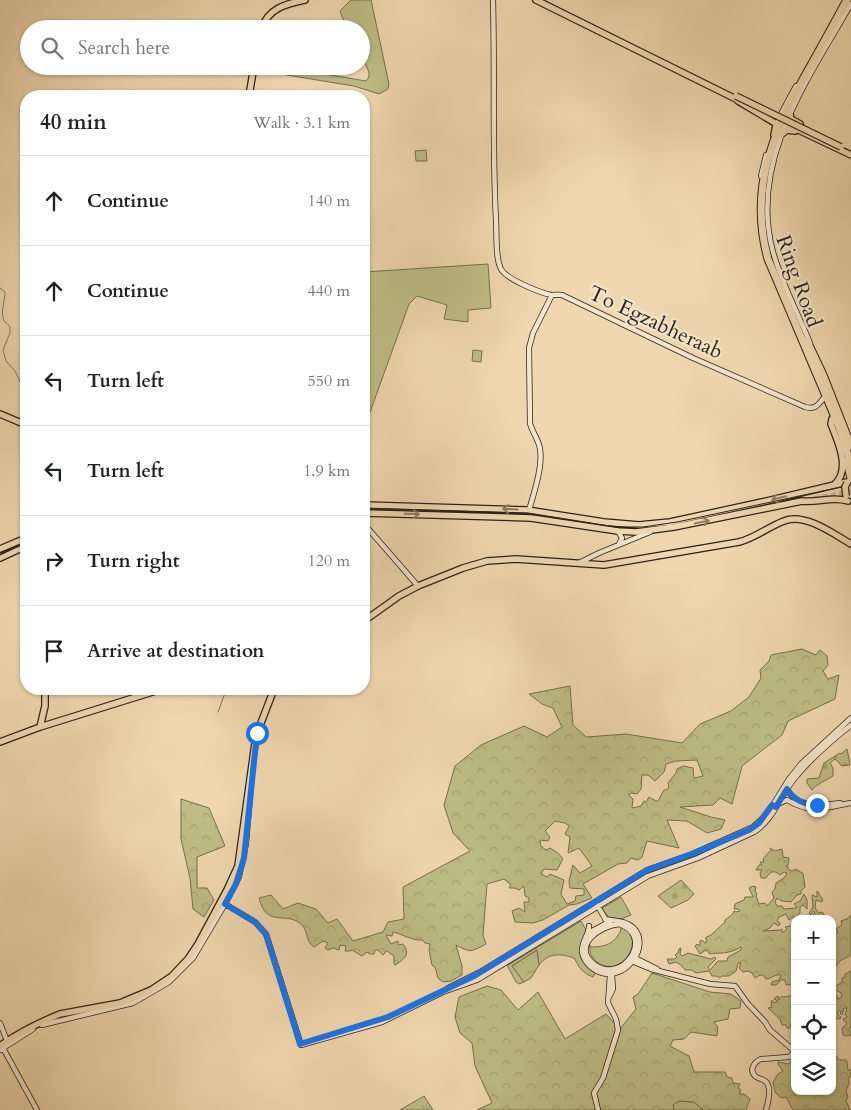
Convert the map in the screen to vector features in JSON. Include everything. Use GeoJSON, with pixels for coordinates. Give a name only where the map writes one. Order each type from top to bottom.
{"type":"FeatureCollection","features":[{"type":"Feature","properties":{"kind":"highway"},"geometry":{"type":"LineString","coordinates":[[847,0],[784,120],[767,172],[764,212],[768,244],[775,269],[803,340],[823,403],[832,419],[845,455],[849,480]]}},
{"type":"Feature","properties":{"kind":"highway","name":"Ring Road"},"geometry":{"type":"LineString","coordinates":[[847,0],[782,118],[767,159],[762,193],[762,226],[768,259],[842,428],[850,459]]}},
{"type":"Feature","properties":{"kind":"highway"},"geometry":{"type":"LineString","coordinates":[[803,340],[840,416],[851,446]]}},
{"type":"Feature","properties":{"kind":"main road"},"geometry":{"type":"LineString","coordinates":[[263,20],[265,15],[273,7],[295,0]]}},
{"type":"Feature","properties":{"kind":"main road"},"geometry":{"type":"LineString","coordinates":[[266,20],[276,9],[287,4],[305,0]]}},
{"type":"Feature","properties":{"kind":"main road","name":"To Egzabheraab"},"geometry":{"type":"LineString","coordinates":[[492,0],[492,112],[498,241],[500,267],[503,272],[518,282],[551,295],[562,295],[693,358],[805,407],[808,408],[823,403]]}},
{"type":"Feature","properties":{"kind":"main road"},"geometry":{"type":"LineString","coordinates":[[536,0],[664,61]]}},
{"type":"Feature","properties":{"kind":"main road"},"geometry":{"type":"LineString","coordinates":[[803,340],[769,269],[760,235],[758,205],[760,181],[765,160],[782,112],[847,0]]}},
{"type":"Feature","properties":{"kind":"main road"},"geometry":{"type":"LineString","coordinates":[[545,1],[851,154]]}},
{"type":"Feature","properties":{"kind":"main road"},"geometry":{"type":"LineString","coordinates":[[813,359],[778,267],[769,233],[767,201],[769,180],[773,160],[790,114],[851,4]]}},
{"type":"Feature","properties":{"kind":"main road"},"geometry":{"type":"LineString","coordinates":[[845,15],[851,18]]}},
{"type":"Feature","properties":{"kind":"main road"},"geometry":{"type":"LineString","coordinates":[[249,90],[252,75]]}},
{"type":"Feature","properties":{"kind":"main road"},"geometry":{"type":"LineString","coordinates":[[736,98],[739,94],[774,113],[782,112]]}},
{"type":"Feature","properties":{"kind":"main road"},"geometry":{"type":"LineString","coordinates":[[736,98],[739,103],[775,122],[774,135]]}},
{"type":"Feature","properties":{"kind":"main road"},"geometry":{"type":"LineString","coordinates":[[790,114],[793,121],[842,145],[842,149]]}},
{"type":"Feature","properties":{"kind":"main road"},"geometry":{"type":"LineString","coordinates":[[782,134],[785,130],[792,130],[838,152],[842,149]]}},
{"type":"Feature","properties":{"kind":"main road"},"geometry":{"type":"LineString","coordinates":[[528,510],[538,474],[541,452],[540,445],[530,423],[528,355],[530,342],[551,295]]}},
{"type":"Feature","properties":{"kind":"main road"},"geometry":{"type":"LineString","coordinates":[[0,413],[20,422]]}},
{"type":"Feature","properties":{"kind":"main road"},"geometry":{"type":"LineString","coordinates":[[831,486],[840,479],[844,468],[842,455],[831,424],[832,419]]}},
{"type":"Feature","properties":{"kind":"main road"},"geometry":{"type":"LineString","coordinates":[[370,505],[528,510],[620,524],[639,525],[662,523],[694,514],[758,501],[762,502],[849,480]]}},
{"type":"Feature","properties":{"kind":"main road"},"geometry":{"type":"LineString","coordinates":[[370,513],[531,518],[618,531],[654,530],[802,502],[838,498],[848,500],[845,487],[849,480]]}},
{"type":"Feature","properties":{"kind":"main road"},"geometry":{"type":"LineString","coordinates":[[472,508],[472,516]]}},
{"type":"Feature","properties":{"kind":"main road"},"geometry":{"type":"LineString","coordinates":[[370,616],[417,584],[462,567],[500,559],[579,563],[604,562],[746,539],[777,521],[798,517],[812,520],[851,542]]}},
{"type":"Feature","properties":{"kind":"main road"},"geometry":{"type":"LineString","coordinates":[[579,563],[654,530]]}},
{"type":"Feature","properties":{"kind":"main road"},"geometry":{"type":"LineString","coordinates":[[370,531],[417,584]]}},
{"type":"Feature","properties":{"kind":"main road"},"geometry":{"type":"LineString","coordinates":[[618,531],[622,538],[618,545]]}},
{"type":"Feature","properties":{"kind":"main road"},"geometry":{"type":"LineString","coordinates":[[0,549],[20,541]]}},
{"type":"Feature","properties":{"kind":"main road"},"geometry":{"type":"LineString","coordinates":[[0,558],[20,549]]}},
{"type":"Feature","properties":{"kind":"main road"},"geometry":{"type":"LineString","coordinates":[[42,725],[48,703],[47,695]]}},
{"type":"Feature","properties":{"kind":"main road"},"geometry":{"type":"LineString","coordinates":[[0,740],[135,695]]}},
{"type":"Feature","properties":{"kind":"main road"},"geometry":{"type":"LineString","coordinates":[[42,725],[142,695]]}},
{"type":"Feature","properties":{"kind":"main road"},"geometry":{"type":"LineString","coordinates":[[3,1043],[25,1028],[60,1014],[130,1000],[173,977],[193,958],[236,884],[244,858],[256,736],[272,695]]}},
{"type":"Feature","properties":{"kind":"main road"},"geometry":{"type":"LineString","coordinates":[[225,904],[255,922],[266,934],[300,1044],[382,1022],[480,972],[616,892],[654,873],[693,860],[754,832],[764,824],[790,780],[807,757],[851,718]]}},
{"type":"Feature","properties":{"kind":"main road"},"geometry":{"type":"LineString","coordinates":[[775,806],[787,789],[790,780],[851,725]]}},
{"type":"Feature","properties":{"kind":"main road"},"geometry":{"type":"LineString","coordinates":[[173,977],[198,944],[236,874],[252,776]]}},
{"type":"Feature","properties":{"kind":"main road"},"geometry":{"type":"LineString","coordinates":[[787,789],[794,799],[812,805],[850,803]]}},
{"type":"Feature","properties":{"kind":"main road"},"geometry":{"type":"LineString","coordinates":[[775,806],[787,800],[800,807],[815,810],[850,803]]}},
{"type":"Feature","properties":{"kind":"main road"},"geometry":{"type":"LineString","coordinates":[[596,904],[607,922],[625,926],[632,932],[635,942],[633,959]]}},
{"type":"Feature","properties":{"kind":"main road"},"geometry":{"type":"LineString","coordinates":[[581,913],[591,930],[587,942],[587,954],[594,964],[611,971]]}},
{"type":"Feature","properties":{"kind":"main road"},"geometry":{"type":"LineString","coordinates":[[612,920],[625,922],[635,930],[639,946],[633,959],[611,971],[596,970],[585,960],[582,946],[591,930],[607,922],[612,920]]}},
{"type":"Feature","properties":{"kind":"main road"},"geometry":{"type":"LineString","coordinates":[[633,959],[660,971],[710,984],[735,986],[770,1030],[792,1049],[794,1053],[789,1057],[761,1060],[757,1061],[753,1066],[755,1076],[766,1081],[769,1086],[766,1110]]}},
{"type":"Feature","properties":{"kind":"main road"},"geometry":{"type":"LineString","coordinates":[[598,1110],[594,1093],[606,1071],[618,1030],[616,1019],[608,1003],[613,989],[611,971]]}},
{"type":"Feature","properties":{"kind":"main road"},"geometry":{"type":"LineString","coordinates":[[0,1023],[3,1043]]}},
{"type":"Feature","properties":{"kind":"main road"},"geometry":{"type":"LineString","coordinates":[[0,1029],[3,1043],[36,1110]]}},
{"type":"Feature","properties":{"kind":"green space"},"geometry":{"type":"Polygon","coordinates":[[[351,0],[371,0],[389,84],[388,89],[379,94],[354,86],[287,75],[330,75],[366,81],[370,75],[370,20],[344,20],[340,11],[351,0]]]}},
{"type":"Feature","properties":{"kind":"green space"},"geometry":{"type":"Polygon","coordinates":[[[426,150],[427,161],[416,161],[415,151],[426,150]]]}},
{"type":"Feature","properties":{"kind":"green space"},"geometry":{"type":"Polygon","coordinates":[[[488,264],[491,308],[468,310],[468,322],[444,319],[447,305],[417,296],[409,304],[370,412],[370,272],[488,264]]]}},
{"type":"Feature","properties":{"kind":"green space"},"geometry":{"type":"Polygon","coordinates":[[[473,350],[482,351],[481,362],[472,361],[473,350]]]}},
{"type":"Feature","properties":{"kind":"green space"},"geometry":{"type":"Polygon","coordinates":[[[802,649],[816,655],[820,650],[827,656],[828,665],[823,671],[828,679],[839,675],[835,699],[788,721],[782,735],[742,766],[732,804],[720,798],[713,805],[680,807],[725,820],[721,829],[707,833],[687,821],[667,820],[679,848],[647,841],[642,857],[638,860],[631,858],[627,863],[618,864],[583,884],[592,898],[569,905],[543,920],[533,923],[515,922],[512,911],[519,908],[525,912],[524,902],[529,902],[529,898],[525,896],[524,886],[519,890],[509,888],[511,885],[504,879],[487,884],[483,935],[486,944],[471,950],[456,945],[462,966],[462,975],[451,981],[443,982],[438,978],[435,967],[432,965],[429,950],[430,944],[422,940],[393,932],[392,936],[386,935],[391,944],[398,941],[398,945],[403,944],[407,951],[406,956],[395,965],[394,956],[387,951],[383,955],[378,950],[375,950],[374,954],[367,952],[362,956],[352,950],[345,951],[346,946],[340,945],[339,950],[333,948],[328,950],[325,948],[328,943],[323,941],[314,947],[310,943],[305,929],[297,921],[272,916],[263,908],[259,898],[271,895],[283,909],[298,903],[316,909],[328,923],[337,919],[353,941],[383,932],[388,922],[404,919],[403,887],[470,851],[453,833],[444,805],[455,766],[481,745],[524,726],[547,737],[562,727],[553,708],[542,704],[529,694],[570,686],[573,725],[586,737],[626,734],[682,743],[700,724],[731,711],[749,697],[761,678],[760,670],[769,661],[771,655],[802,649]],[[697,760],[676,761],[666,764],[664,772],[655,781],[648,775],[642,775],[641,789],[637,794],[631,793],[629,795],[633,799],[632,808],[641,806],[649,797],[658,801],[664,790],[669,788],[668,783],[677,769],[683,766],[693,768],[694,778],[703,776],[697,760]],[[555,821],[545,831],[550,837],[548,841],[540,840],[541,846],[546,850],[550,848],[563,859],[557,870],[544,869],[541,874],[547,877],[550,874],[564,880],[561,894],[567,904],[575,901],[576,896],[584,895],[584,889],[570,888],[569,881],[573,865],[580,873],[592,866],[579,848],[568,853],[570,837],[565,834],[569,826],[555,821]]]}},
{"type":"Feature","properties":{"kind":"green space"},"geometry":{"type":"Polygon","coordinates":[[[847,749],[850,765],[842,766],[835,759],[830,763],[833,768],[833,776],[812,790],[807,783],[807,779],[819,778],[824,763],[847,749]]]}},
{"type":"Feature","properties":{"kind":"green space"},"geometry":{"type":"Polygon","coordinates":[[[181,799],[209,808],[225,846],[197,857],[197,888],[207,888],[214,900],[204,917],[193,909],[190,878],[181,839],[181,799]]]}},
{"type":"Feature","properties":{"kind":"green space"},"geometry":{"type":"Polygon","coordinates":[[[770,848],[775,851],[782,849],[783,857],[789,858],[788,865],[786,866],[789,870],[796,869],[803,873],[805,887],[801,894],[797,895],[791,902],[782,901],[777,898],[775,902],[777,906],[782,906],[784,909],[796,908],[794,904],[800,901],[804,894],[807,900],[807,909],[803,905],[800,907],[800,913],[798,915],[791,915],[789,920],[786,914],[779,917],[777,921],[780,923],[779,926],[774,923],[770,928],[763,931],[782,929],[782,932],[784,932],[787,929],[785,927],[791,926],[791,984],[786,985],[785,980],[781,980],[776,985],[771,985],[772,982],[779,980],[781,975],[766,979],[760,975],[755,978],[752,973],[748,971],[743,972],[739,968],[741,963],[738,963],[736,971],[729,976],[722,976],[720,978],[712,976],[709,971],[696,973],[692,970],[685,970],[676,962],[669,964],[667,959],[675,959],[677,957],[675,955],[681,948],[680,954],[682,956],[688,953],[711,959],[715,957],[716,959],[708,967],[710,970],[718,961],[727,961],[728,957],[741,950],[741,947],[728,952],[710,954],[706,950],[700,954],[695,946],[697,944],[700,946],[701,940],[706,943],[707,940],[705,938],[725,922],[734,911],[740,911],[734,909],[735,904],[744,900],[745,897],[753,897],[749,888],[756,887],[755,891],[759,904],[765,903],[767,906],[774,898],[772,892],[775,889],[776,883],[784,878],[787,873],[784,872],[780,875],[772,872],[766,878],[761,878],[760,873],[762,870],[756,870],[759,865],[762,865],[760,862],[764,862],[763,859],[771,850],[770,848]]]}},
{"type":"Feature","properties":{"kind":"green space"},"geometry":{"type":"Polygon","coordinates":[[[681,880],[694,894],[688,900],[671,908],[658,896],[681,880]]]}},
{"type":"Feature","properties":{"kind":"green space"},"geometry":{"type":"Polygon","coordinates":[[[817,891],[823,900],[822,902],[816,900],[815,908],[824,915],[813,915],[815,912],[813,911],[811,915],[809,913],[813,907],[812,895],[817,897],[817,891]]]}},
{"type":"Feature","properties":{"kind":"green space"},"geometry":{"type":"Polygon","coordinates":[[[621,897],[631,915],[621,919],[608,917],[602,908],[621,897]]]}},
{"type":"Feature","properties":{"kind":"green space"},"geometry":{"type":"Polygon","coordinates":[[[851,915],[851,955],[840,961],[836,966],[836,934],[838,933],[836,929],[842,925],[841,921],[851,915]]]}},
{"type":"Feature","properties":{"kind":"green space"},"geometry":{"type":"Polygon","coordinates":[[[581,921],[586,930],[582,954],[596,972],[593,977],[583,971],[574,958],[569,956],[550,956],[539,965],[537,950],[512,966],[524,982],[519,984],[516,982],[508,965],[581,921]]]}},
{"type":"Feature","properties":{"kind":"green space"},"geometry":{"type":"Polygon","coordinates":[[[620,927],[628,932],[632,939],[629,955],[616,966],[607,966],[597,962],[591,954],[590,947],[609,944],[621,930],[620,927]]]}},
{"type":"Feature","properties":{"kind":"green space"},"geometry":{"type":"Polygon","coordinates":[[[537,950],[539,965],[531,978],[524,982],[512,966],[537,950]]]}},
{"type":"Feature","properties":{"kind":"green space"},"geometry":{"type":"Polygon","coordinates":[[[851,971],[851,1027],[849,1028],[851,1035],[846,1036],[843,1035],[842,1028],[847,1024],[843,1019],[847,1017],[845,1014],[847,1008],[844,1008],[842,1015],[840,1013],[842,1011],[838,1011],[838,1015],[841,1017],[840,1019],[836,1018],[836,995],[838,999],[842,997],[841,993],[836,990],[836,986],[842,982],[845,974],[851,971]]]}},
{"type":"Feature","properties":{"kind":"green space"},"geometry":{"type":"Polygon","coordinates":[[[652,973],[710,992],[731,994],[741,1001],[740,1008],[730,1009],[728,1019],[714,1022],[718,1027],[717,1036],[691,1032],[684,1039],[673,1040],[670,1046],[689,1056],[694,1072],[725,1072],[727,1077],[732,1078],[733,1083],[740,1084],[738,1088],[741,1090],[739,1094],[744,1094],[750,1099],[746,1110],[703,1110],[694,1102],[679,1101],[673,1105],[674,1110],[477,1110],[492,1103],[475,1066],[472,1043],[460,1033],[455,1017],[459,997],[487,986],[501,990],[518,1010],[538,992],[565,1039],[606,1014],[620,1029],[636,1009],[633,997],[638,994],[652,973]]]}},
{"type":"Feature","properties":{"kind":"green space"},"geometry":{"type":"Polygon","coordinates":[[[778,996],[779,1000],[791,996],[790,1028],[782,1025],[780,1019],[768,1008],[772,1007],[772,1000],[774,1003],[778,1001],[774,999],[776,997],[778,996]]]}},
{"type":"Feature","properties":{"kind":"green space"},"geometry":{"type":"Polygon","coordinates":[[[836,1056],[839,1060],[846,1060],[848,1070],[851,1070],[846,1091],[848,1097],[846,1101],[850,1110],[793,1110],[786,1097],[781,1098],[775,1092],[773,1082],[778,1074],[783,1071],[778,1062],[789,1064],[791,1061],[791,1095],[836,1095],[836,1056]]]}},
{"type":"Feature","properties":{"kind":"green space"},"geometry":{"type":"Polygon","coordinates":[[[424,1096],[433,1110],[400,1110],[424,1096]]]}},
{"type":"Feature","properties":{"kind":"green space"},"geometry":{"type":"Polygon","coordinates":[[[679,1101],[694,1102],[703,1110],[674,1110],[673,1105],[679,1101]]]}},
{"type":"Feature","properties":{"kind":"waterway"},"geometry":{"type":"LineString","coordinates":[[0,288],[5,292],[3,318],[10,327],[10,333],[3,350],[6,361],[15,371],[20,381]]}},
{"type":"Feature","properties":{"kind":"waterway"},"geometry":{"type":"LineString","coordinates":[[218,712],[224,695]]}},
{"type":"Feature","properties":{"kind":"tunnel"},"geometry":{"type":"LineString","coordinates":[[814,499],[851,492]]}},
{"type":"Feature","properties":{"kind":"tram line"},"geometry":{"type":"LineString","coordinates":[[370,508],[528,513],[616,527],[643,527],[677,522],[851,485]]}},
{"type":"Feature","properties":{"kind":"tram line"},"geometry":{"type":"LineString","coordinates":[[0,555],[20,546]]}},
{"type":"Feature","properties":{"kind":"route"},"geometry":{"type":"LineString","coordinates":[[257,733],[244,858],[236,884],[225,904],[255,922],[266,934],[300,1044],[388,1017],[474,976],[647,870],[692,854],[749,830],[759,823],[772,805],[776,807],[787,789],[794,799],[803,803],[817,805]]}}]}
